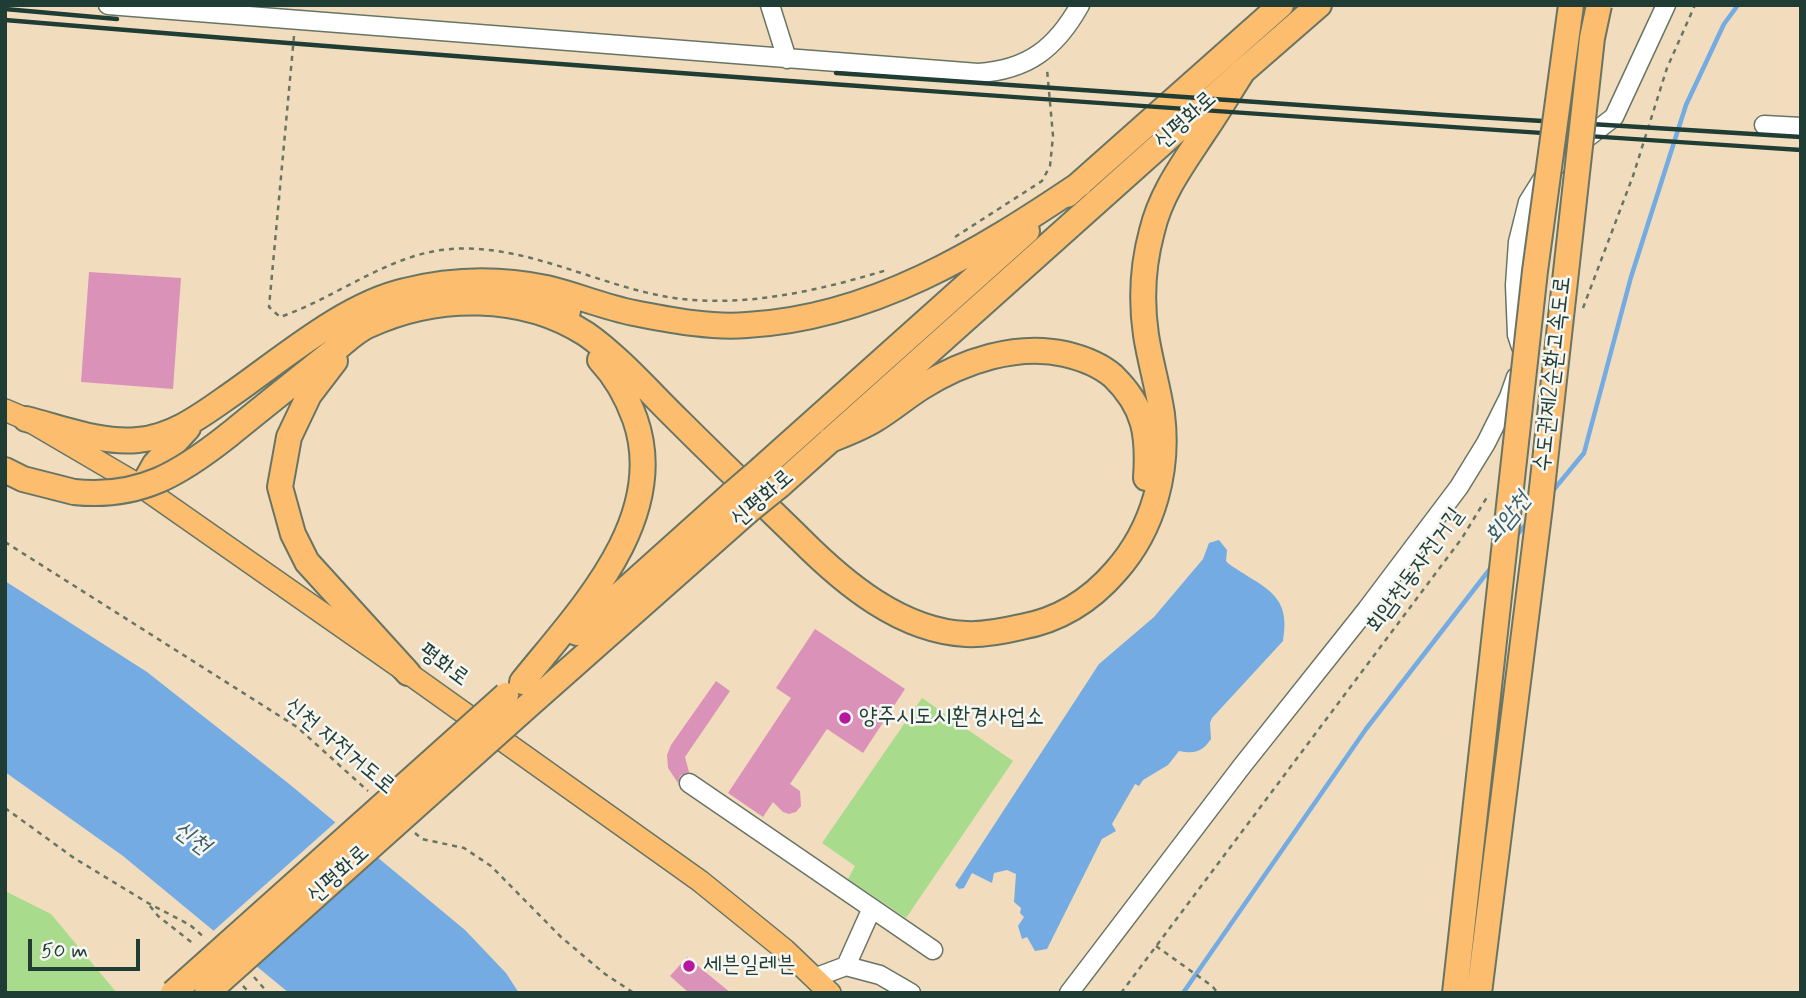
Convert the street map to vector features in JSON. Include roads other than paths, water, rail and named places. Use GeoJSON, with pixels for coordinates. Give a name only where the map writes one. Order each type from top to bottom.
{"type":"FeatureCollection","features":[{"type":"Feature","properties":{"kind":"highway","name":"신평화로"},"geometry":{"type":"LineString","coordinates":[[173,993],[770,477],[1080,184],[1281,5]]}},
{"type":"Feature","properties":{"kind":"highway","name":"신평화로"},"geometry":{"type":"LineString","coordinates":[[770,477],[830,440],[1319,5]]}},
{"type":"Feature","properties":{"kind":"highway","name":"수도권제2순환고속도로"},"geometry":{"type":"LineString","coordinates":[[1455,993],[1535,271],[1571,5]]}},
{"type":"Feature","properties":{"kind":"highway","name":"수도권제2순환고속도로"},"geometry":{"type":"LineString","coordinates":[[1479,993],[1537,530],[1592,37],[1599,5]]}},
{"type":"Feature","properties":{"kind":"highway"},"geometry":{"type":"LineString","coordinates":[[5,470],[23,479],[74,492],[121,490],[156,482],[185,468],[366,326],[427,306],[481,301],[504,303],[564,322],[588,336],[637,380],[839,578],[890,611],[930,627],[965,634],[1034,625],[1069,612],[1102,589],[1126,560],[1150,518],[1158,492],[1164,439],[1162,411],[1146,335],[1143,301],[1152,232],[1163,197],[1178,168],[1243,71]]}},
{"type":"Feature","properties":{"kind":"highway"},"geometry":{"type":"LineString","coordinates":[[16,415],[121,441],[165,435],[195,420],[326,328],[381,297],[433,284],[486,280],[546,288],[632,313],[705,324],[746,326],[784,321],[866,303],[907,286],[945,268],[1028,219],[1080,184]]}},
{"type":"Feature","properties":{"kind":"highway"},"geometry":{"type":"LineString","coordinates":[[516,284],[579,317],[608,337],[845,564],[895,597],[936,613],[971,620],[1005,617],[1035,611],[1059,601],[1080,587],[1122,539],[1137,509],[1146,480],[1148,455],[1145,428],[1139,408],[1126,389],[1106,370],[1084,359],[1056,352],[1025,350],[996,355],[961,368],[923,386],[872,422],[830,440]]}},
{"type":"Feature","properties":{"kind":"highway"},"geometry":{"type":"LineString","coordinates":[[516,696],[585,604],[626,537],[638,503],[644,465],[640,433],[629,404],[611,372],[580,341],[538,313]]}},
{"type":"Feature","properties":{"kind":"highway"},"geometry":{"type":"LineString","coordinates":[[366,326],[309,395],[289,437],[279,487],[293,534],[307,562],[408,673]]}},
{"type":"Feature","properties":{"kind":"highway"},"geometry":{"type":"LineString","coordinates":[[142,487],[155,464],[195,420]]}},
{"type":"Feature","properties":{"kind":"highway","name":"신평화로"},"geometry":{"type":"LineString","coordinates":[[207,993],[516,696]]}},
{"type":"Feature","properties":{"kind":"main road","name":"평화로"},"geometry":{"type":"LineString","coordinates":[[16,415],[142,487],[408,673],[700,881],[769,937],[830,993]]}},
{"type":"Feature","properties":{"kind":"street"},"geometry":{"type":"LineString","coordinates":[[108,5],[978,73],[999,72],[1024,64],[1043,52],[1069,24],[1080,5]]}},
{"type":"Feature","properties":{"kind":"street"},"geometry":{"type":"LineString","coordinates":[[770,5],[787,59]]}},
{"type":"Feature","properties":{"kind":"street"},"geometry":{"type":"LineString","coordinates":[[1069,993],[1242,766],[1375,598],[1459,487],[1486,443],[1509,397],[1522,361],[1517,335],[1515,285],[1518,242],[1528,202],[1543,178],[1574,148],[1614,117],[1666,5]]}},
{"type":"Feature","properties":{"kind":"street"},"geometry":{"type":"LineString","coordinates":[[1764,125],[1801,127]]}},
{"type":"Feature","properties":{"kind":"street"},"geometry":{"type":"LineString","coordinates":[[689,783],[933,950]]}},
{"type":"Feature","properties":{"kind":"street"},"geometry":{"type":"LineString","coordinates":[[846,966],[872,908]]}},
{"type":"Feature","properties":{"kind":"street"},"geometry":{"type":"LineString","coordinates":[[814,978],[846,966],[880,975],[911,993]]}},
{"type":"Feature","properties":{"kind":"water"},"geometry":{"type":"Polygon","coordinates":[[[1219,540],[1227,550],[1226,561],[1263,586],[1279,602],[1285,625],[1283,641],[1212,718],[1211,739],[1204,747],[1194,752],[1179,751],[1168,765],[1143,780],[1139,786],[1135,784],[1112,824],[1116,831],[1102,839],[1047,949],[1035,951],[1027,937],[1022,939],[1018,926],[1024,917],[1020,913],[1021,908],[1014,902],[1016,874],[1007,870],[994,873],[992,883],[972,873],[964,888],[959,889],[955,885],[1099,664],[1154,617],[1203,559],[1209,543],[1219,540]]]}},
{"type":"Feature","properties":{"kind":"water","name":"신천"},"geometry":{"type":"Polygon","coordinates":[[[5,581],[147,672],[288,783],[465,930],[506,973],[519,993],[289,993],[123,856],[5,772],[5,581]]]}},
{"type":"Feature","properties":{"kind":"waterway","name":"회암천"},"geometry":{"type":"LineString","coordinates":[[1551,493],[1584,453],[1631,277],[1686,105],[1724,24],[1738,5]]}},
{"type":"Feature","properties":{"kind":"waterway","name":"회암천"},"geometry":{"type":"LineString","coordinates":[[1516,536],[1528,522]]}},
{"type":"Feature","properties":{"kind":"waterway","name":"회암천"},"geometry":{"type":"LineString","coordinates":[[1183,993],[1366,729],[1493,565]]}},
{"type":"Feature","properties":{"kind":"railway"},"geometry":{"type":"LineString","coordinates":[[5,9],[117,19]]}},
{"type":"Feature","properties":{"kind":"railway"},"geometry":{"type":"LineString","coordinates":[[5,20],[903,89],[1801,150]]}},
{"type":"Feature","properties":{"kind":"railway"},"geometry":{"type":"LineString","coordinates":[[836,73],[1801,137]]}},
{"type":"Feature","properties":{"kind":"place","name":"양주시도시환경사업소"},"geometry":{"type":"Point","coordinates":[845,718]}},
{"type":"Feature","properties":{"kind":"place","name":"세븐일레븐"},"geometry":{"type":"Point","coordinates":[689,966]}}]}
